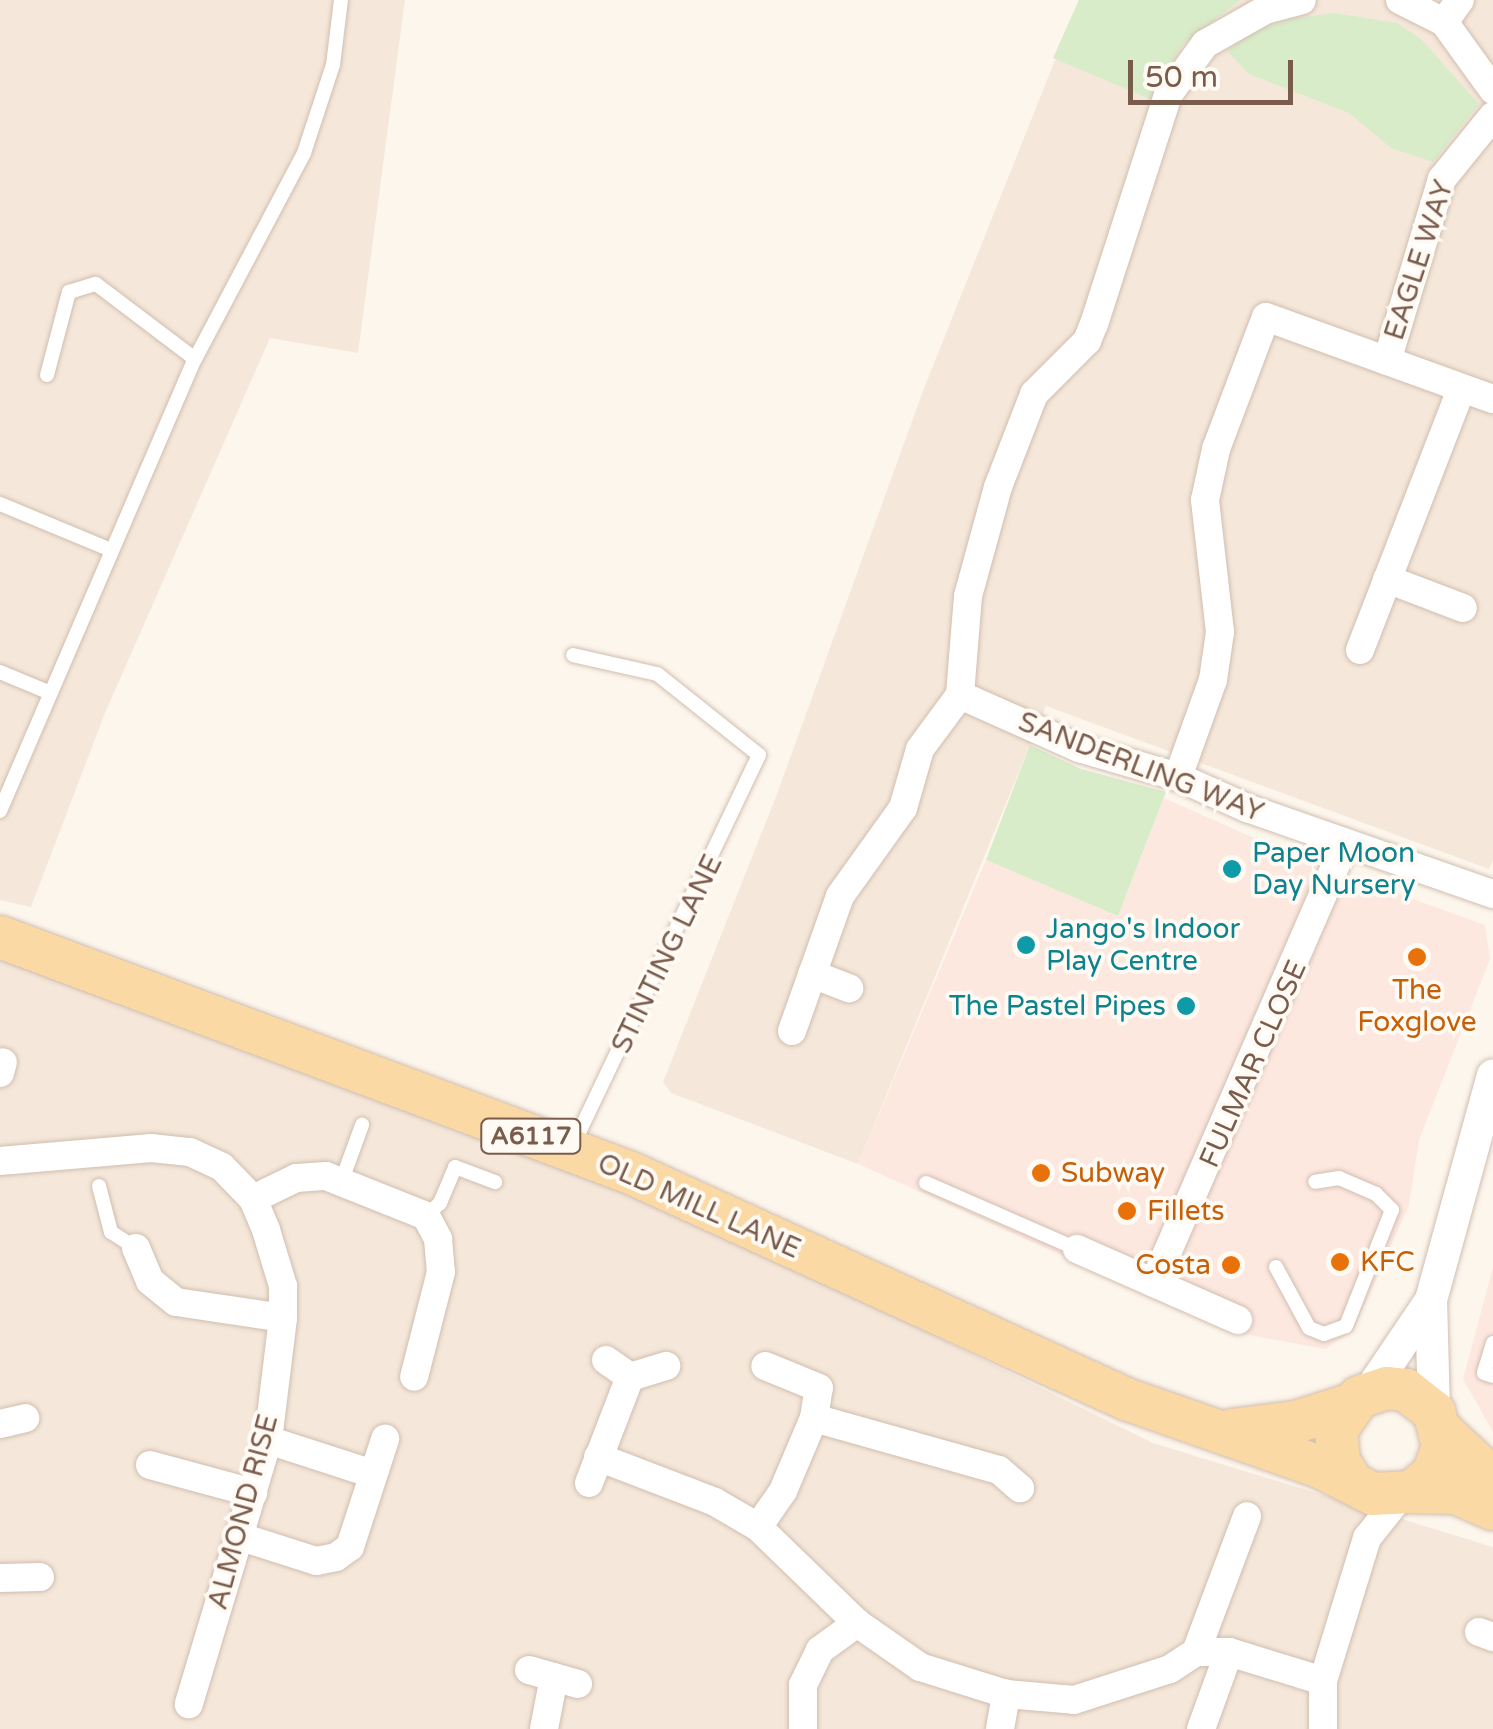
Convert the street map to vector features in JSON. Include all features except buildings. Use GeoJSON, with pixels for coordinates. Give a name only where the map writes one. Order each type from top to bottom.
{"type":"FeatureCollection","features":[{"type":"Feature","properties":{"kind":"main road","name":"OLD MILL LANE"},"geometry":{"type":"LineString","coordinates":[[0,936],[571,1150],[1126,1399],[1353,1481],[1373,1494],[1456,1494],[1493,1509]]}},
{"type":"Feature","properties":{"kind":"main road","name":"OLD MILL LANE"},"geometry":{"type":"LineString","coordinates":[[1221,1431],[1296,1422],[1360,1398],[1406,1390],[1493,1478]]}},
{"type":"Feature","properties":{"kind":"main road"},"geometry":{"type":"LineString","coordinates":[[1353,1481],[1335,1446],[1360,1398]]}},
{"type":"Feature","properties":{"kind":"main road"},"geometry":{"type":"LineString","coordinates":[[1407,1493],[1434,1474],[1439,1422]]}},
{"type":"Feature","properties":{"kind":"street"},"geometry":{"type":"LineString","coordinates":[[792,1031],[840,896],[902,808],[920,749],[960,696],[968,596],[998,487],[1034,394],[1086,341],[1094,324],[1168,95],[1205,44],[1265,10],[1302,0]]}},
{"type":"Feature","properties":{"kind":"street"},"geometry":{"type":"LineString","coordinates":[[1400,0],[1452,11],[1493,90]]}},
{"type":"Feature","properties":{"kind":"street","name":"EAGLE WAY"},"geometry":{"type":"LineString","coordinates":[[1387,361],[1442,178],[1493,116]]}},
{"type":"Feature","properties":{"kind":"street"},"geometry":{"type":"LineString","coordinates":[[1178,777],[1213,680],[1220,632],[1205,500],[1216,449],[1266,317],[1493,399]]}},
{"type":"Feature","properties":{"kind":"street"},"geometry":{"type":"LineString","coordinates":[[1360,650],[1460,389]]}},
{"type":"Feature","properties":{"kind":"street"},"geometry":{"type":"LineString","coordinates":[[1387,579],[1463,608]]}},
{"type":"Feature","properties":{"kind":"street","name":"SANDERLING WAY"},"geometry":{"type":"LineString","coordinates":[[960,696],[1079,748],[1178,777],[1493,894]]}},
{"type":"Feature","properties":{"kind":"street","name":"FULMAR CLOSE"},"geometry":{"type":"LineString","coordinates":[[1154,1282],[1345,842]]}},
{"type":"Feature","properties":{"kind":"street"},"geometry":{"type":"LineString","coordinates":[[812,974],[848,988]]}},
{"type":"Feature","properties":{"kind":"street"},"geometry":{"type":"LineString","coordinates":[[1360,1398],[1431,1300],[1492,1093]]}},
{"type":"Feature","properties":{"kind":"street","name":"ALMOND RISE"},"geometry":{"type":"LineString","coordinates":[[0,1161],[150,1148],[190,1152],[222,1167],[253,1200],[283,1286],[283,1318],[268,1440],[202,1690]]}},
{"type":"Feature","properties":{"kind":"street"},"geometry":{"type":"LineString","coordinates":[[253,1200],[296,1178],[342,1180],[426,1216],[438,1239],[441,1272],[414,1377]]}},
{"type":"Feature","properties":{"kind":"street"},"geometry":{"type":"LineString","coordinates":[[136,1248],[150,1281],[176,1302],[283,1318]]}},
{"type":"Feature","properties":{"kind":"street"},"geometry":{"type":"LineString","coordinates":[[1077,1248],[1238,1320]]}},
{"type":"Feature","properties":{"kind":"street"},"geometry":{"type":"LineString","coordinates":[[1431,1300],[1439,1422]]}},
{"type":"Feature","properties":{"kind":"street"},"geometry":{"type":"LineString","coordinates":[[606,1360],[630,1377]]}},
{"type":"Feature","properties":{"kind":"street"},"geometry":{"type":"LineString","coordinates":[[630,1377],[666,1366]]}},
{"type":"Feature","properties":{"kind":"street"},"geometry":{"type":"LineString","coordinates":[[758,1527],[783,1490],[814,1418],[819,1388],[765,1366]]}},
{"type":"Feature","properties":{"kind":"street"},"geometry":{"type":"LineString","coordinates":[[630,1377],[594,1470],[715,1502],[758,1527],[856,1623],[920,1667],[1006,1694],[1074,1700],[1170,1669],[1196,1652],[1248,1552],[1246,1516]]}},
{"type":"Feature","properties":{"kind":"street"},"geometry":{"type":"LineString","coordinates":[[814,1418],[999,1470],[1020,1488]]}},
{"type":"Feature","properties":{"kind":"street"},"geometry":{"type":"LineString","coordinates":[[241,1537],[316,1561],[336,1557],[350,1546],[384,1439]]}},
{"type":"Feature","properties":{"kind":"street"},"geometry":{"type":"LineString","coordinates":[[268,1440],[373,1474]]}},
{"type":"Feature","properties":{"kind":"street"},"geometry":{"type":"LineString","coordinates":[[150,1464],[253,1493]]}},
{"type":"Feature","properties":{"kind":"street"},"geometry":{"type":"LineString","coordinates":[[1353,1481],[1366,1538]]}},
{"type":"Feature","properties":{"kind":"street"},"geometry":{"type":"LineString","coordinates":[[1323,1729],[1324,1680],[1366,1538],[1407,1493]]}},
{"type":"Feature","properties":{"kind":"street"},"geometry":{"type":"LineString","coordinates":[[0,1578],[40,1577]]}},
{"type":"Feature","properties":{"kind":"street"},"geometry":{"type":"LineString","coordinates":[[803,1729],[804,1685],[820,1650],[856,1623]]}},
{"type":"Feature","properties":{"kind":"street"},"geometry":{"type":"LineString","coordinates":[[1196,1652],[1228,1652],[1324,1680]]}},
{"type":"Feature","properties":{"kind":"street"},"geometry":{"type":"LineString","coordinates":[[1200,1729],[1228,1652]]}},
{"type":"Feature","properties":{"kind":"street"},"geometry":{"type":"LineString","coordinates":[[544,1729],[554,1677]]}},
{"type":"Feature","properties":{"kind":"street"},"geometry":{"type":"LineString","coordinates":[[1000,1729],[1006,1694]]}},
{"type":"Feature","properties":{"kind":"lane"},"geometry":{"type":"LineString","coordinates":[[0,811],[48,692],[196,358],[304,153],[333,65],[341,0]]}},
{"type":"Feature","properties":{"kind":"lane"},"geometry":{"type":"LineString","coordinates":[[46,375],[68,292],[96,284],[196,358]]}},
{"type":"Feature","properties":{"kind":"lane"},"geometry":{"type":"LineString","coordinates":[[0,504],[111,550]]}},
{"type":"Feature","properties":{"kind":"lane","name":"STINTING LANE"},"geometry":{"type":"LineString","coordinates":[[571,1150],[759,755],[657,674],[574,655]]}},
{"type":"Feature","properties":{"kind":"lane"},"geometry":{"type":"LineString","coordinates":[[0,672],[48,692]]}},
{"type":"Feature","properties":{"kind":"lane"},"geometry":{"type":"LineString","coordinates":[[342,1180],[362,1125]]}},
{"type":"Feature","properties":{"kind":"lane"},"geometry":{"type":"LineString","coordinates":[[426,1216],[440,1204],[455,1167],[495,1182]]}},
{"type":"Feature","properties":{"kind":"lane"},"geometry":{"type":"LineString","coordinates":[[1276,1266],[1310,1328],[1324,1334],[1346,1326],[1392,1210],[1376,1194],[1338,1178],[1314,1182]]}},
{"type":"Feature","properties":{"kind":"lane"},"geometry":{"type":"LineString","coordinates":[[926,1183],[1077,1248]]}},
{"type":"Feature","properties":{"kind":"lane"},"geometry":{"type":"LineString","coordinates":[[99,1186],[111,1232],[136,1248]]}},
{"type":"Feature","properties":{"kind":"lane"},"geometry":{"type":"LineString","coordinates":[[1493,1343],[1484,1374],[1493,1376]]}},
{"type":"Feature","properties":{"kind":"shaded area"},"geometry":{"type":"Polygon","coordinates":[[[0,0],[405,0],[358,353],[270,338],[105,713],[31,907],[0,900],[0,0]]]}},
{"type":"Feature","properties":{"kind":"shaded area"},"geometry":{"type":"Polygon","coordinates":[[[1079,0],[1493,0],[1493,860],[1489,869],[1046,706],[858,1164],[671,1093],[663,1082],[777,794],[923,391],[1079,0]]]}},
{"type":"Feature","properties":{"kind":"shaded area"},"geometry":{"type":"Polygon","coordinates":[[[1164,798],[1299,858],[1485,925],[1490,959],[1419,1140],[1409,1205],[1353,1331],[1325,1349],[1233,1332],[858,1164],[986,860],[1118,916],[1164,798]]]}},
{"type":"Feature","properties":{"kind":"shaded area"},"geometry":{"type":"Polygon","coordinates":[[[0,961],[21,963],[620,1181],[1153,1443],[1493,1547],[1493,1729],[0,1729],[0,961]]]}},
{"type":"Feature","properties":{"kind":"shaded area"},"geometry":{"type":"Polygon","coordinates":[[[1493,1267],[1493,1432],[1463,1379],[1493,1267]]]}},
{"type":"Feature","properties":{"kind":"green space"},"geometry":{"type":"Polygon","coordinates":[[[1079,0],[1240,0],[1183,44],[1150,99],[1053,58],[1079,0]]]}},
{"type":"Feature","properties":{"kind":"green space"},"geometry":{"type":"Polygon","coordinates":[[[1335,13],[1397,23],[1421,39],[1479,104],[1433,162],[1391,148],[1349,113],[1249,74],[1227,51],[1252,32],[1289,19],[1335,13]]]}},
{"type":"Feature","properties":{"kind":"green space"},"geometry":{"type":"Polygon","coordinates":[[[1030,745],[1081,769],[1166,792],[1118,916],[986,860],[1030,745]]]}},
{"type":"Feature","properties":{"kind":"place","name":"Paper Moon Day Nursery"},"geometry":{"type":"Point","coordinates":[1232,869]}},
{"type":"Feature","properties":{"kind":"place","name":"Jango's Indoor Play Centre"},"geometry":{"type":"Point","coordinates":[1026,945]}},
{"type":"Feature","properties":{"kind":"place","name":"The Foxglove"},"geometry":{"type":"Point","coordinates":[1417,957]}},
{"type":"Feature","properties":{"kind":"place","name":"The Pastel Pipes"},"geometry":{"type":"Point","coordinates":[1186,1006]}},
{"type":"Feature","properties":{"kind":"place","name":"Subway"},"geometry":{"type":"Point","coordinates":[1041,1173]}},
{"type":"Feature","properties":{"kind":"place","name":"Fillets"},"geometry":{"type":"Point","coordinates":[1127,1211]}},
{"type":"Feature","properties":{"kind":"place","name":"KFC"},"geometry":{"type":"Point","coordinates":[1340,1262]}},
{"type":"Feature","properties":{"kind":"place","name":"Costa"},"geometry":{"type":"Point","coordinates":[1231,1265]}}]}
